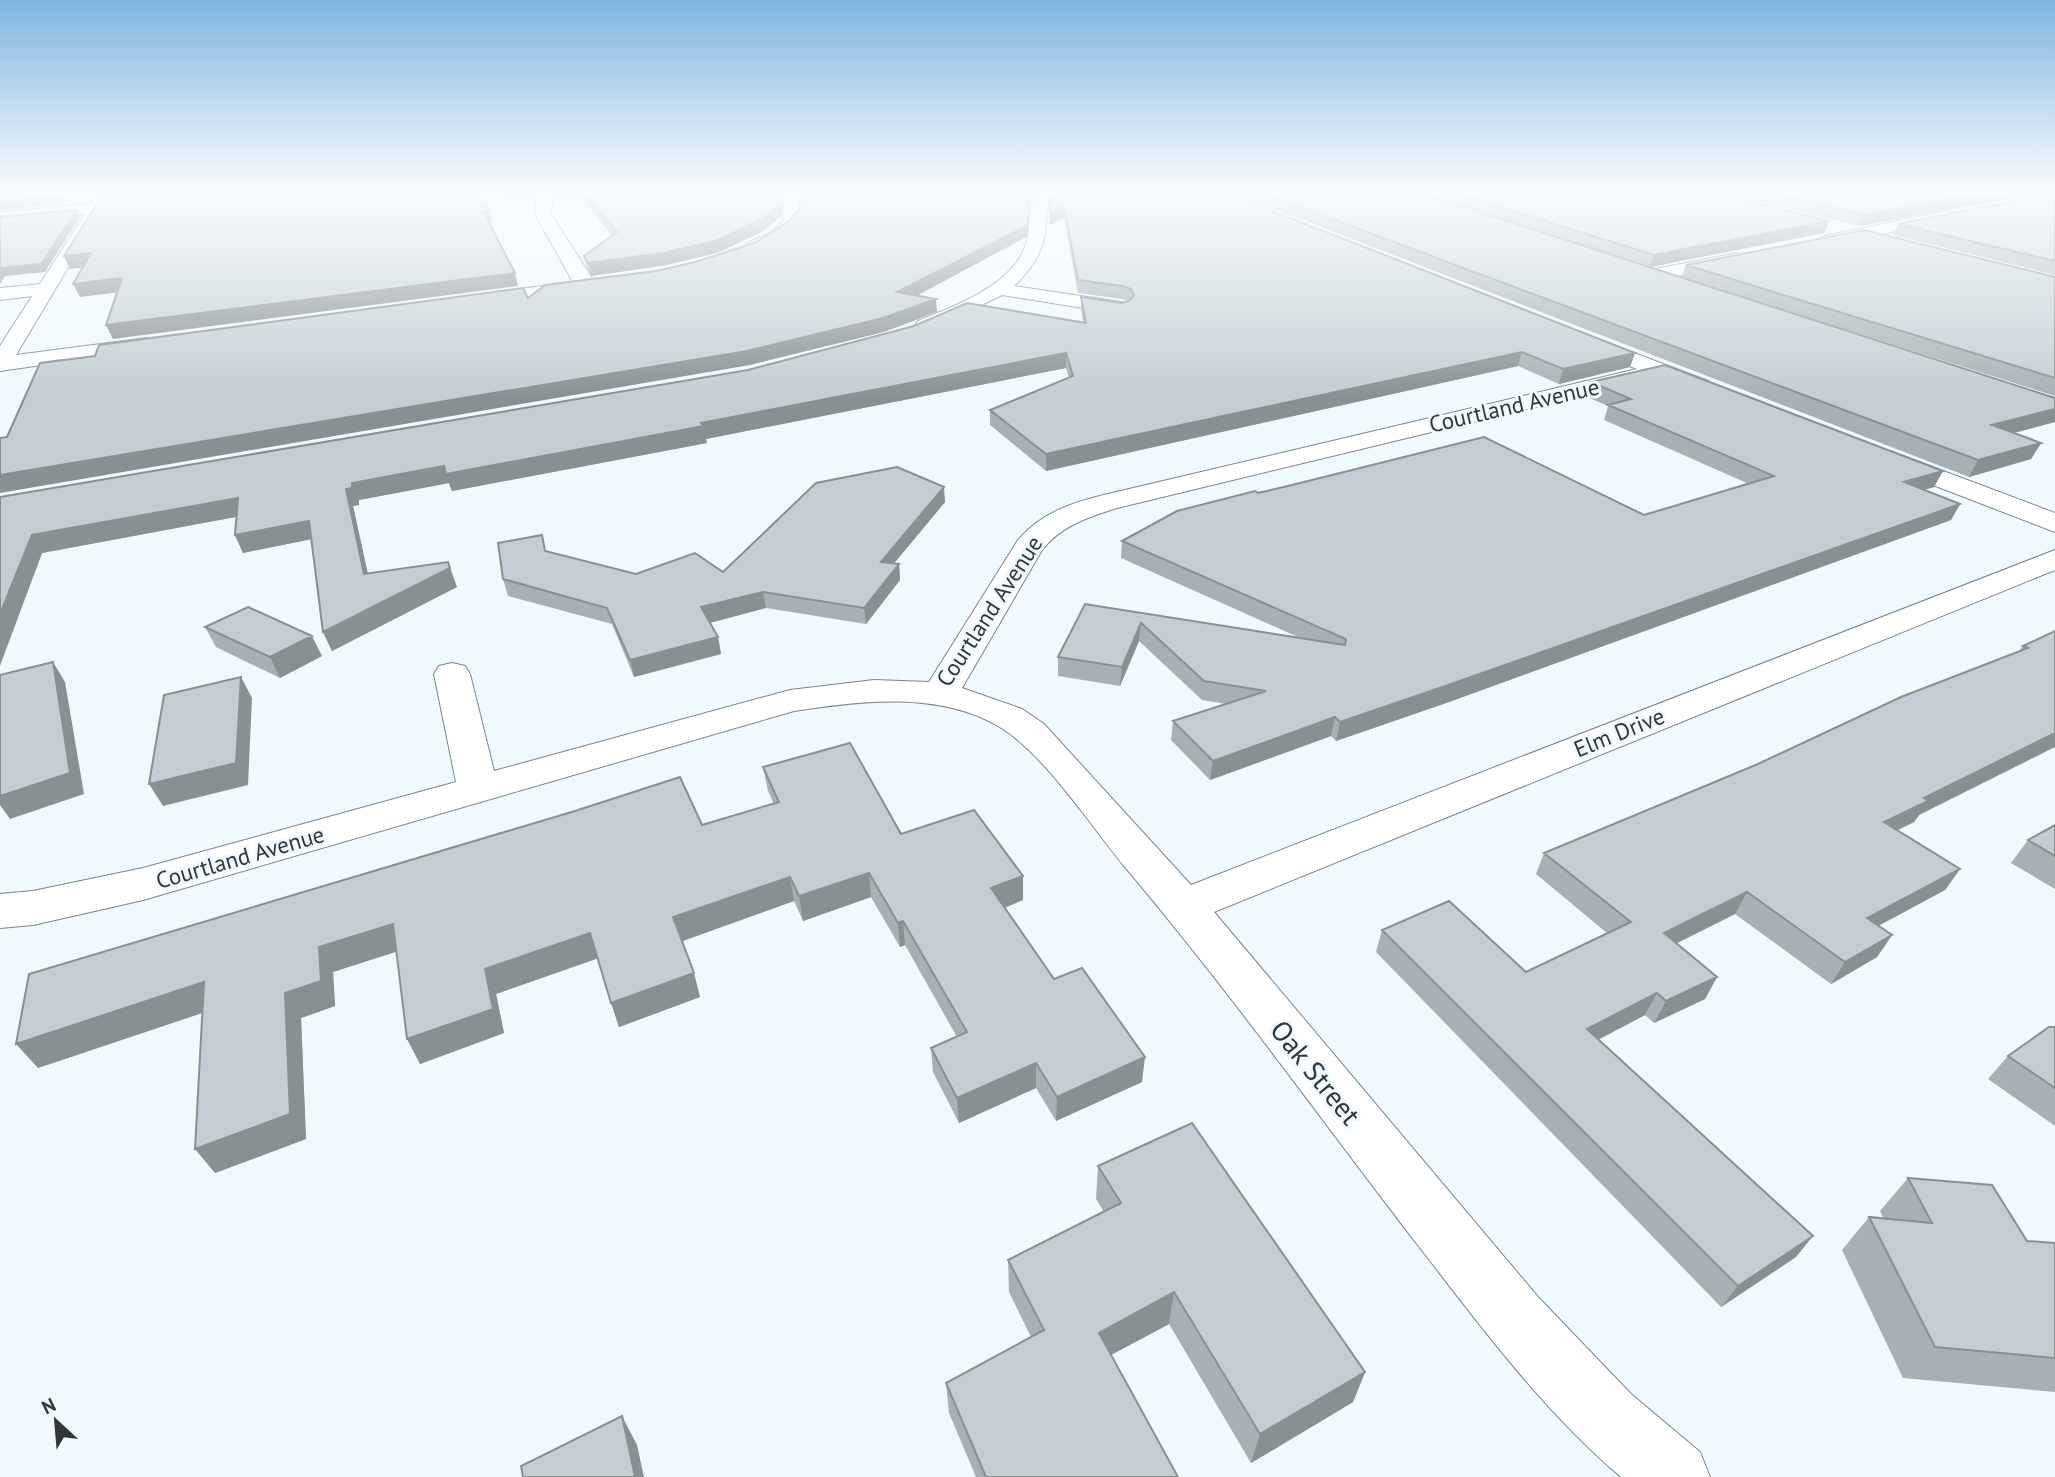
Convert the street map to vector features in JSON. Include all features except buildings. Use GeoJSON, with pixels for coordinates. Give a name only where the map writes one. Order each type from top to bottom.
{"type":"FeatureCollection","features":[{"type":"Feature","properties":{"kind":"street"},"geometry":{"type":"LineString","coordinates":[[0,364],[64,261]]}},
{"type":"Feature","properties":{"kind":"street"},"geometry":{"type":"LineString","coordinates":[[570,261],[585,286]]}},
{"type":"Feature","properties":{"kind":"street"},"geometry":{"type":"LineString","coordinates":[[908,331],[974,303],[998,289],[1017,275],[1027,261]]}},
{"type":"Feature","properties":{"kind":"street"},"geometry":{"type":"LineString","coordinates":[[1689,289],[1643,274],[1721,261]]}},
{"type":"Feature","properties":{"kind":"street"},"geometry":{"type":"LineString","coordinates":[[449,304],[606,283]]}},
{"type":"Feature","properties":{"kind":"street"},"geometry":{"type":"LineString","coordinates":[[0,294],[47,289]]}},
{"type":"Feature","properties":{"kind":"street"},"geometry":{"type":"LineString","coordinates":[[998,289],[1121,308]]}},
{"type":"Feature","properties":{"kind":"street"},"geometry":{"type":"LineString","coordinates":[[1570,334],[1723,394]]}},
{"type":"Feature","properties":{"kind":"street"},"geometry":{"type":"LineString","coordinates":[[0,364],[163,342]]}},
{"type":"Feature","properties":{"kind":"street","name":"Courtland Avenue"},"geometry":{"type":"LineString","coordinates":[[0,911],[33,908],[143,884],[790,701],[838,693],[889,690],[941,692],[1029,546],[1040,532],[1056,520],[1108,502],[1659,370]]}},
{"type":"Feature","properties":{"kind":"street"},"geometry":{"type":"LineString","coordinates":[[1864,449],[2051,518]]}},
{"type":"Feature","properties":{"kind":"street","name":"Elm Drive"},"geometry":{"type":"LineString","coordinates":[[1182,906],[2055,559]]}},
{"type":"Feature","properties":{"kind":"street"},"geometry":{"type":"LineString","coordinates":[[452,674],[478,790]]}},
{"type":"Feature","properties":{"kind":"street","name":"Oak Street"},"geometry":{"type":"LineString","coordinates":[[941,692],[979,703],[1012,719],[1043,742],[1182,906],[1521,1328],[1625,1438],[1675,1477]]}}]}
